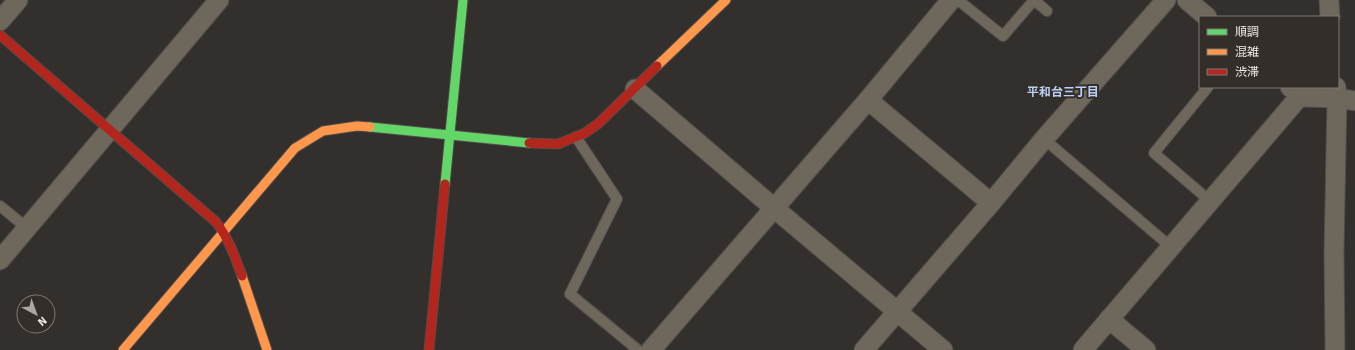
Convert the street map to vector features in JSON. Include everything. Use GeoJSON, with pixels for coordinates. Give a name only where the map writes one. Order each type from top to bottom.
{"type":"FeatureCollection","features":[{"type":"Feature","properties":{"kind":"street"},"geometry":{"type":"LineString","coordinates":[[0,21],[18,0]]}},
{"type":"Feature","properties":{"kind":"street"},"geometry":{"type":"LineString","coordinates":[[0,260],[220,0]]}},
{"type":"Feature","properties":{"kind":"street"},"geometry":{"type":"LineString","coordinates":[[429,350],[451,136],[463,0]]}},
{"type":"Feature","properties":{"kind":"street"},"geometry":{"type":"LineString","coordinates":[[123,350],[223,231],[296,148],[323,131],[357,126],[536,144],[558,144],[585,133],[599,123],[726,0]]}},
{"type":"Feature","properties":{"kind":"street"},"geometry":{"type":"LineString","coordinates":[[651,350],[868,100],[952,0]]}},
{"type":"Feature","properties":{"kind":"street"},"geometry":{"type":"LineString","coordinates":[[864,350],[991,203],[1044,139],[1166,0]]}},
{"type":"Feature","properties":{"kind":"street"},"geometry":{"type":"LineString","coordinates":[[1329,0],[1330,16]]}},
{"type":"Feature","properties":{"kind":"street"},"geometry":{"type":"LineString","coordinates":[[1191,1],[1206,16]]}},
{"type":"Feature","properties":{"kind":"street"},"geometry":{"type":"LineString","coordinates":[[0,35],[216,222],[223,231],[233,250],[268,350]]}},
{"type":"Feature","properties":{"kind":"street"},"geometry":{"type":"LineString","coordinates":[[635,89],[943,350]]}},
{"type":"Feature","properties":{"kind":"street"},"geometry":{"type":"LineString","coordinates":[[1083,350],[1210,201],[1295,92],[1343,95],[1334,251],[1335,350]]}},
{"type":"Feature","properties":{"kind":"street"},"geometry":{"type":"LineString","coordinates":[[868,100],[991,203]]}},
{"type":"Feature","properties":{"kind":"street"},"geometry":{"type":"LineString","coordinates":[[1109,319],[1146,350]]}},
{"type":"Feature","properties":{"kind":"lane"},"geometry":{"type":"LineString","coordinates":[[958,0],[1003,36],[1034,0],[1048,11]]}},
{"type":"Feature","properties":{"kind":"lane"},"geometry":{"type":"LineString","coordinates":[[1207,88],[1154,153],[1210,201]]}},
{"type":"Feature","properties":{"kind":"lane"},"geometry":{"type":"LineString","coordinates":[[576,137],[617,199],[570,294],[638,350]]}},
{"type":"Feature","properties":{"kind":"lane"},"geometry":{"type":"LineString","coordinates":[[1044,139],[1171,247]]}},
{"type":"Feature","properties":{"kind":"lane"},"geometry":{"type":"LineString","coordinates":[[0,206],[27,228]]}},
{"type":"Feature","properties":{"kind":"traffic: fast"},"geometry":{"type":"LineString","coordinates":[[445,184],[463,0]]}},
{"type":"Feature","properties":{"kind":"traffic: fast"},"geometry":{"type":"LineString","coordinates":[[370,127],[529,143]]}},
{"type":"Feature","properties":{"kind":"traffic: slow"},"geometry":{"type":"LineString","coordinates":[[657,66],[726,0]]}},
{"type":"Feature","properties":{"kind":"traffic: slow"},"geometry":{"type":"LineString","coordinates":[[123,350],[295,148],[323,131],[357,126],[370,127]]}},
{"type":"Feature","properties":{"kind":"traffic: slow"},"geometry":{"type":"LineString","coordinates":[[242,276],[267,350]]}},
{"type":"Feature","properties":{"kind":"traffic: jam"},"geometry":{"type":"LineString","coordinates":[[0,35],[216,222],[221,228],[228,242],[242,276]]}},
{"type":"Feature","properties":{"kind":"traffic: jam"},"geometry":{"type":"LineString","coordinates":[[529,143],[558,144],[585,133],[599,123],[657,66]]}},
{"type":"Feature","properties":{"kind":"traffic: jam"},"geometry":{"type":"LineString","coordinates":[[429,350],[445,184]]}},
{"type":"Feature","properties":{"kind":"district","name":"平和台三丁目"},"geometry":{"type":"Point","coordinates":[1063,92]}}]}
